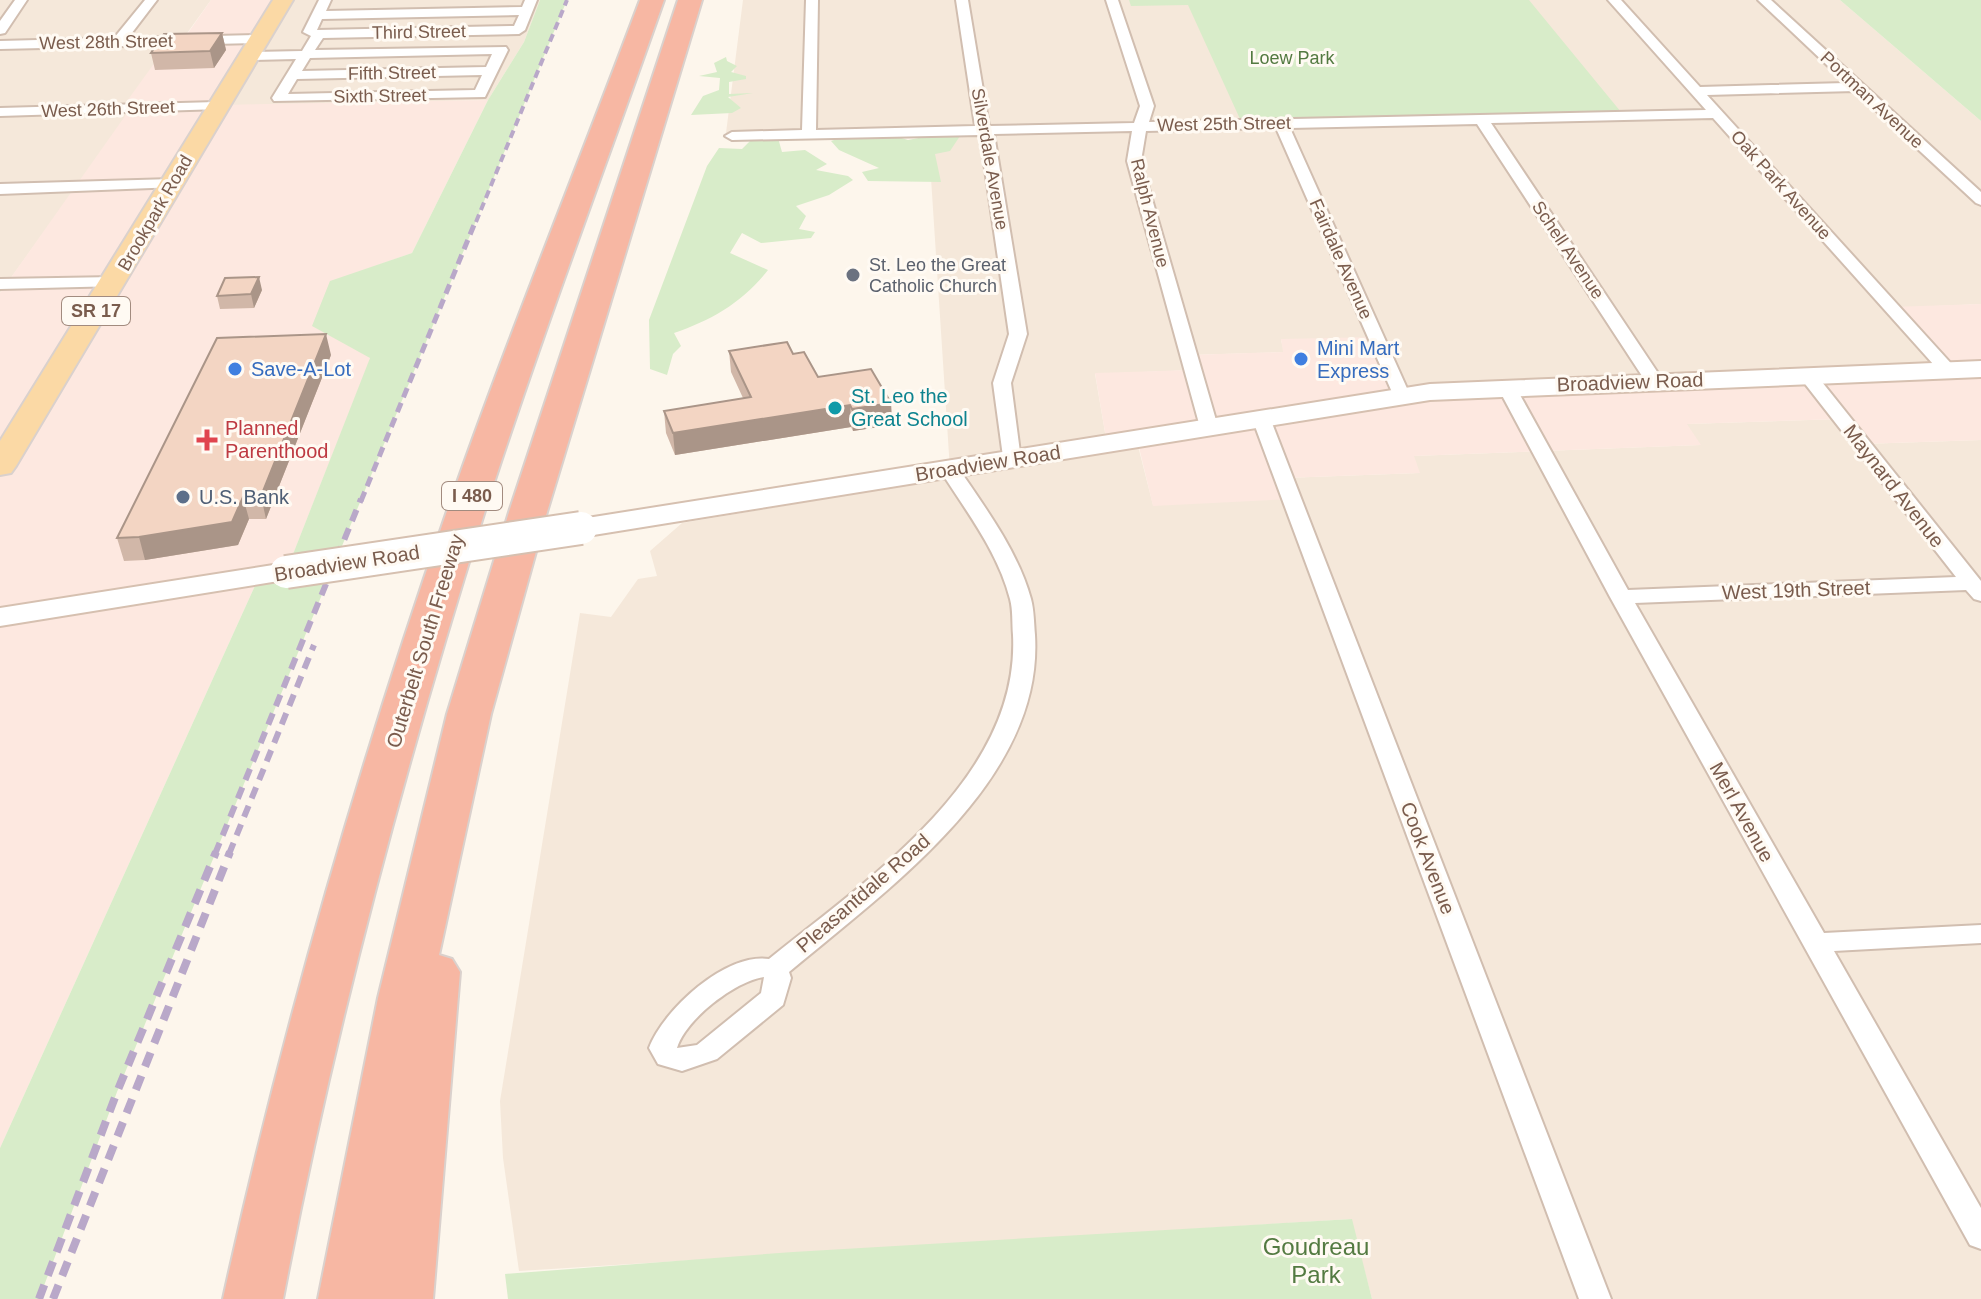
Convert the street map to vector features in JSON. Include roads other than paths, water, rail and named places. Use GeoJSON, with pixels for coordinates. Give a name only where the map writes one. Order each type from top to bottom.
{"type":"FeatureCollection","features":[{"type":"Feature","properties":{"kind":"highway","name":"Outerbelt South Freeway"},"geometry":{"type":"LineString","coordinates":[[348,1299],[404,998],[469,714],[681,0]]}},
{"type":"Feature","properties":{"kind":"highway","name":"Outerbelt South Freeway"},"geometry":{"type":"LineString","coordinates":[[253,1299],[275,1191],[343,917],[393,744],[466,512],[681,0]]}},
{"type":"Feature","properties":{"kind":"highway"},"geometry":{"type":"LineString","coordinates":[[403,1299],[449,803]]}},
{"type":"Feature","properties":{"kind":"highway"},"geometry":{"type":"LineString","coordinates":[[237,1299],[275,1191]]}},
{"type":"Feature","properties":{"kind":"main road","name":"Brookpark Road"},"geometry":{"type":"LineString","coordinates":[[0,466],[283,0]]}},
{"type":"Feature","properties":{"kind":"main road","name":"Broadview Road"},"geometry":{"type":"LineString","coordinates":[[0,617],[950,470],[1401,395],[1506,386],[1981,369]]}},
{"type":"Feature","properties":{"kind":"street"},"geometry":{"type":"LineString","coordinates":[[0,30],[21,0]]}},
{"type":"Feature","properties":{"kind":"street"},"geometry":{"type":"LineString","coordinates":[[119,41],[151,0]]}},
{"type":"Feature","properties":{"kind":"street"},"geometry":{"type":"LineString","coordinates":[[292,75],[319,34],[309,32],[325,0]]}},
{"type":"Feature","properties":{"kind":"street"},"geometry":{"type":"LineString","coordinates":[[809,134],[812,0]]}},
{"type":"Feature","properties":{"kind":"street","name":"Silverdale Avenue"},"geometry":{"type":"LineString","coordinates":[[962,0],[1018,334],[1002,383],[1011,460]]}},
{"type":"Feature","properties":{"kind":"street","name":"Ralph Avenue"},"geometry":{"type":"LineString","coordinates":[[1112,0],[1147,106],[1136,140],[1134,161],[1209,427]]}},
{"type":"Feature","properties":{"kind":"street","name":"Oak Park Avenue"},"geometry":{"type":"LineString","coordinates":[[1614,0],[1948,370]]}},
{"type":"Feature","properties":{"kind":"street","name":"Portman Avenue"},"geometry":{"type":"LineString","coordinates":[[1764,0],[1981,200]]}},
{"type":"Feature","properties":{"kind":"street"},"geometry":{"type":"LineString","coordinates":[[319,15],[529,5]]}},
{"type":"Feature","properties":{"kind":"street","name":"Third Street"},"geometry":{"type":"LineString","coordinates":[[319,34],[519,30],[529,5]]}},
{"type":"Feature","properties":{"kind":"street","name":"West 28th Street"},"geometry":{"type":"LineString","coordinates":[[0,45],[119,41],[254,47],[307,54],[501,50],[491,71]]}},
{"type":"Feature","properties":{"kind":"street","name":"Fifth Street"},"geometry":{"type":"LineString","coordinates":[[292,75],[491,71]]}},
{"type":"Feature","properties":{"kind":"street","name":"Sixth Street"},"geometry":{"type":"LineString","coordinates":[[292,75],[279,98],[480,94],[491,71]]}},
{"type":"Feature","properties":{"kind":"street"},"geometry":{"type":"LineString","coordinates":[[1695,91],[1858,87]]}},
{"type":"Feature","properties":{"kind":"street","name":"West 26th Street"},"geometry":{"type":"LineString","coordinates":[[0,112],[216,106]]}},
{"type":"Feature","properties":{"kind":"street","name":"West 25th Street"},"geometry":{"type":"LineString","coordinates":[[732,136],[1716,114]]}},
{"type":"Feature","properties":{"kind":"street","name":"Schell Avenue"},"geometry":{"type":"LineString","coordinates":[[1480,118],[1655,382]]}},
{"type":"Feature","properties":{"kind":"street","name":"Fairdale Avenue"},"geometry":{"type":"LineString","coordinates":[[1281,123],[1401,395]]}},
{"type":"Feature","properties":{"kind":"street"},"geometry":{"type":"LineString","coordinates":[[0,189],[172,184]]}},
{"type":"Feature","properties":{"kind":"street"},"geometry":{"type":"LineString","coordinates":[[0,284],[114,282]]}},
{"type":"Feature","properties":{"kind":"street","name":"Maynard Avenue"},"geometry":{"type":"LineString","coordinates":[[1808,376],[1976,589]]}},
{"type":"Feature","properties":{"kind":"street","name":"Merl Avenue"},"geometry":{"type":"LineString","coordinates":[[1506,386],[1621,597],[1978,1224]]}},
{"type":"Feature","properties":{"kind":"street","name":"Cook Avenue"},"geometry":{"type":"LineString","coordinates":[[1261,418],[1595,1299]]}},
{"type":"Feature","properties":{"kind":"street","name":"Pleasantdale Road"},"geometry":{"type":"LineString","coordinates":[[774,969],[929,839],[969,790],[1013,720],[1025,669],[1022,603],[1009,569],[950,470]]}},
{"type":"Feature","properties":{"kind":"street","name":"West 19th Street"},"geometry":{"type":"LineString","coordinates":[[1621,597],[1976,589]]}},
{"type":"Feature","properties":{"kind":"street"},"geometry":{"type":"LineString","coordinates":[[1816,943],[1981,934]]}},
{"type":"Feature","properties":{"kind":"railway"},"geometry":{"type":"LineString","coordinates":[[476,222],[567,0]]}},
{"type":"Feature","properties":{"kind":"railway"},"geometry":{"type":"LineString","coordinates":[[361,501],[476,220]]}},
{"type":"Feature","properties":{"kind":"railway"},"geometry":{"type":"LineString","coordinates":[[215,854],[361,499]]}},
{"type":"Feature","properties":{"kind":"railway"},"geometry":{"type":"LineString","coordinates":[[229,854],[314,645]]}},
{"type":"Feature","properties":{"kind":"railway"},"geometry":{"type":"LineString","coordinates":[[39,1299],[117,1092],[216,852]]}},
{"type":"Feature","properties":{"kind":"railway"},"geometry":{"type":"LineString","coordinates":[[53,1299],[230,852]]}},
{"type":"Feature","properties":{"kind":"place","name":"St. Leo the Great Catholic Church"},"geometry":{"type":"Point","coordinates":[853,275]}},
{"type":"Feature","properties":{"kind":"place","name":"Mini Mart Express"},"geometry":{"type":"Point","coordinates":[1301,359]}},
{"type":"Feature","properties":{"kind":"place","name":"Save-A-Lot"},"geometry":{"type":"Point","coordinates":[235,369]}},
{"type":"Feature","properties":{"kind":"place","name":"St. Leo the Great School"},"geometry":{"type":"Point","coordinates":[835,408]}},
{"type":"Feature","properties":{"kind":"place","name":"Planned Parenthood"},"geometry":{"type":"Point","coordinates":[207,440]}},
{"type":"Feature","properties":{"kind":"place","name":"U.S. Bank"},"geometry":{"type":"Point","coordinates":[183,497]}},
{"type":"Feature","properties":{"kind":"park label","name":"Loew Park"},"geometry":{"type":"Point","coordinates":[1292,58]}},
{"type":"Feature","properties":{"kind":"park label","name":"Goudreau Park"},"geometry":{"type":"Point","coordinates":[1316,1260]}}]}
